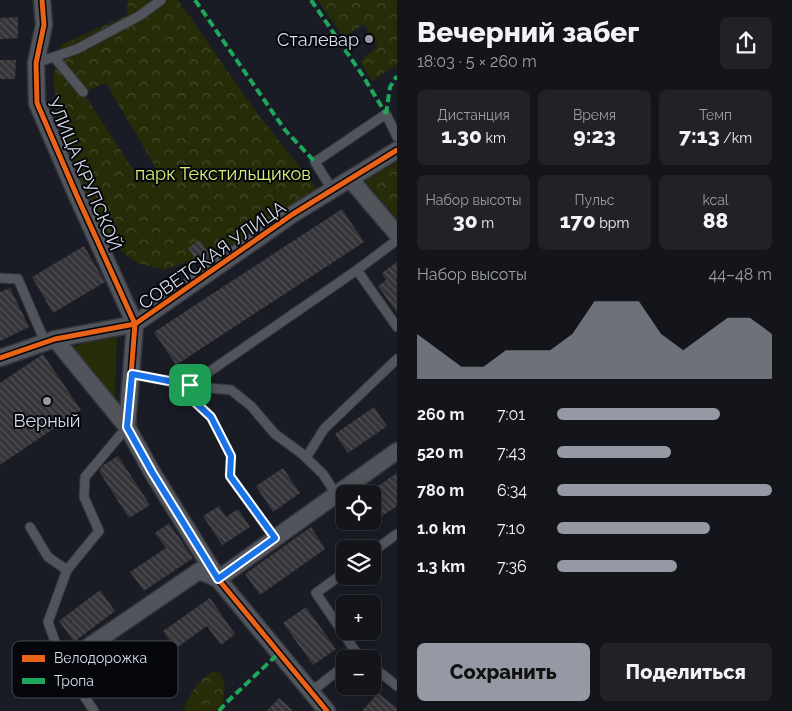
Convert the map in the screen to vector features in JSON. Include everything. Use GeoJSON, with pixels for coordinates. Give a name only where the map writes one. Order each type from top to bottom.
{"type":"FeatureCollection","features":[{"type":"Feature","properties":{"kind":"street","name":"УЛИЦА КРУПСКОЙ"},"geometry":{"type":"LineString","coordinates":[[42,0],[44,25],[36,63],[38,103],[77,196],[135,324]]}},
{"type":"Feature","properties":{"kind":"street","name":"СОВЕТСКАЯ УЛИЦА"},"geometry":{"type":"LineString","coordinates":[[0,358],[50,341],[135,324],[293,214],[397,150]]}},
{"type":"Feature","properties":{"kind":"street"},"geometry":{"type":"LineString","coordinates":[[351,180],[397,234]]}},
{"type":"Feature","properties":{"kind":"street"},"geometry":{"type":"LineString","coordinates":[[127,427],[135,324]]}},
{"type":"Feature","properties":{"kind":"street"},"geometry":{"type":"LineString","coordinates":[[50,341],[127,427],[152,472],[218,579],[327,711]]}},
{"type":"Feature","properties":{"kind":"street"},"geometry":{"type":"LineString","coordinates":[[349,485],[397,451]]}},
{"type":"Feature","properties":{"kind":"street"},"geometry":{"type":"LineString","coordinates":[[218,579],[336,494]]}},
{"type":"Feature","properties":{"kind":"street"},"geometry":{"type":"LineString","coordinates":[[97,641],[199,571],[218,579]]}},
{"type":"Feature","properties":{"kind":"lane"},"geometry":{"type":"LineString","coordinates":[[36,63],[77,49],[139,16],[160,0]]}},
{"type":"Feature","properties":{"kind":"lane"},"geometry":{"type":"LineString","coordinates":[[54,57],[83,92]]}},
{"type":"Feature","properties":{"kind":"lane"},"geometry":{"type":"LineString","coordinates":[[333,191],[315,162],[386,114],[397,137]]}},
{"type":"Feature","properties":{"kind":"lane"},"geometry":{"type":"LineString","coordinates":[[190,385],[357,270],[397,240]]}},
{"type":"Feature","properties":{"kind":"lane"},"geometry":{"type":"LineString","coordinates":[[357,270],[397,327]]}},
{"type":"Feature","properties":{"kind":"lane"},"geometry":{"type":"LineString","coordinates":[[0,278],[18,279],[50,341]]}},
{"type":"Feature","properties":{"kind":"lane"},"geometry":{"type":"LineString","coordinates":[[306,458],[324,429],[397,359]]}},
{"type":"Feature","properties":{"kind":"lane"},"geometry":{"type":"LineString","coordinates":[[132,374],[190,385],[231,390],[251,406],[275,434],[323,474],[336,494]]}},
{"type":"Feature","properties":{"kind":"lane"},"geometry":{"type":"LineString","coordinates":[[190,385],[196,403],[211,417],[231,456],[230,476],[275,538]]}},
{"type":"Feature","properties":{"kind":"lane"},"geometry":{"type":"LineString","coordinates":[[55,641],[48,622],[66,570],[99,531],[84,497],[85,477],[127,427]]}},
{"type":"Feature","properties":{"kind":"lane"},"geometry":{"type":"LineString","coordinates":[[30,527],[48,557],[66,570]]}},
{"type":"Feature","properties":{"kind":"lane"},"geometry":{"type":"LineString","coordinates":[[381,546],[397,534]]}},
{"type":"Feature","properties":{"kind":"lane"},"geometry":{"type":"LineString","coordinates":[[336,579],[316,593],[353,650]]}},
{"type":"Feature","properties":{"kind":"lane"},"geometry":{"type":"LineString","coordinates":[[311,692],[336,672]]}},
{"type":"Feature","properties":{"kind":"lane"},"geometry":{"type":"LineString","coordinates":[[381,673],[397,686]]}},
{"type":"Feature","properties":{"kind":"lane"},"geometry":{"type":"LineString","coordinates":[[85,698],[94,711]]}},
{"type":"Feature","properties":{"kind":"green space","name":"парк Текстильщиков"},"geometry":{"type":"Polygon","coordinates":[[[128,0],[178,0],[259,116],[317,188],[232,245],[165,270],[137,263],[106,239],[78,176],[58,114],[53,79],[61,45],[127,15],[128,0]],[[106,83],[83,92],[141,182],[158,172],[106,83]]]}},
{"type":"Feature","properties":{"kind":"green space"},"geometry":{"type":"Polygon","coordinates":[[[318,0],[397,0],[397,69],[395,66],[372,81],[360,61],[378,46],[364,24],[344,38],[318,0]]]}},
{"type":"Feature","properties":{"kind":"green space"},"geometry":{"type":"Polygon","coordinates":[[[397,162],[397,219],[365,181],[397,162]]]}},
{"type":"Feature","properties":{"kind":"green space"},"geometry":{"type":"Polygon","coordinates":[[[117,332],[115,401],[73,347],[117,332]]]}},
{"type":"Feature","properties":{"kind":"green space"},"geometry":{"type":"Polygon","coordinates":[[[213,672],[220,672],[225,686],[222,711],[183,711],[191,693],[202,680],[213,672]]]}},
{"type":"Feature","properties":{"kind":"building"},"geometry":{"type":"Polygon","coordinates":[[[18,17],[18,38],[0,39],[0,18],[18,17]]]}},
{"type":"Feature","properties":{"kind":"building"},"geometry":{"type":"Polygon","coordinates":[[[0,60],[16,60],[15,79],[0,79],[0,60]]]}},
{"type":"Feature","properties":{"kind":"building"},"geometry":{"type":"Polygon","coordinates":[[[342,209],[364,242],[176,365],[154,332],[342,209]]]}},
{"type":"Feature","properties":{"kind":"building"},"geometry":{"type":"Polygon","coordinates":[[[200,240],[212,259],[200,266],[188,248],[200,240]]]}},
{"type":"Feature","properties":{"kind":"building"},"geometry":{"type":"Polygon","coordinates":[[[84,246],[105,282],[53,313],[32,277],[84,246]]]}},
{"type":"Feature","properties":{"kind":"building"},"geometry":{"type":"Polygon","coordinates":[[[397,262],[397,313],[378,286],[386,280],[382,273],[397,262]]]}},
{"type":"Feature","properties":{"kind":"building"},"geometry":{"type":"Polygon","coordinates":[[[10,288],[29,327],[0,341],[0,292],[10,288]]]}},
{"type":"Feature","properties":{"kind":"building"},"geometry":{"type":"Polygon","coordinates":[[[43,354],[81,410],[0,465],[0,383],[43,354]]]}},
{"type":"Feature","properties":{"kind":"building"},"geometry":{"type":"Polygon","coordinates":[[[374,407],[387,426],[348,453],[335,434],[374,407]]]}},
{"type":"Feature","properties":{"kind":"building"},"geometry":{"type":"Polygon","coordinates":[[[118,456],[150,505],[129,518],[99,471],[102,466],[118,456]]]}},
{"type":"Feature","properties":{"kind":"building"},"geometry":{"type":"Polygon","coordinates":[[[283,468],[300,493],[273,512],[256,486],[283,468]]]}},
{"type":"Feature","properties":{"kind":"building"},"geometry":{"type":"Polygon","coordinates":[[[397,473],[397,506],[381,517],[381,485],[379,485],[397,473]]]}},
{"type":"Feature","properties":{"kind":"building"},"geometry":{"type":"Polygon","coordinates":[[[219,506],[226,517],[238,509],[250,527],[222,545],[203,516],[219,506]]]}},
{"type":"Feature","properties":{"kind":"building"},"geometry":{"type":"Polygon","coordinates":[[[169,523],[193,558],[144,591],[130,572],[166,548],[155,533],[169,523]]]}},
{"type":"Feature","properties":{"kind":"building"},"geometry":{"type":"Polygon","coordinates":[[[311,527],[325,549],[260,595],[245,574],[311,527]]]}},
{"type":"Feature","properties":{"kind":"building"},"geometry":{"type":"Polygon","coordinates":[[[100,590],[115,611],[75,641],[73,641],[59,621],[100,590]]]}},
{"type":"Feature","properties":{"kind":"building"},"geometry":{"type":"Polygon","coordinates":[[[210,598],[235,634],[221,645],[207,626],[178,647],[178,641],[170,641],[163,631],[210,598]]]}},
{"type":"Feature","properties":{"kind":"building"},"geometry":{"type":"Polygon","coordinates":[[[306,607],[336,649],[313,665],[283,623],[306,607]]]}},
{"type":"Feature","properties":{"kind":"building"},"geometry":{"type":"Polygon","coordinates":[[[376,695],[381,695],[397,708],[397,711],[362,711],[376,695]]]}},
{"type":"Feature","properties":{"kind":"building"},"geometry":{"type":"Polygon","coordinates":[[[279,698],[293,711],[267,711],[279,698]]]}},
{"type":"Feature","properties":{"kind":"marked path"},"geometry":{"type":"LineString","coordinates":[[195,0],[285,130],[315,162]]}},
{"type":"Feature","properties":{"kind":"marked path"},"geometry":{"type":"LineString","coordinates":[[311,0],[363,76],[386,114]]}},
{"type":"Feature","properties":{"kind":"marked path"},"geometry":{"type":"LineString","coordinates":[[386,114],[390,87],[397,76]]}},
{"type":"Feature","properties":{"kind":"marked path"},"geometry":{"type":"LineString","coordinates":[[219,711],[279,653]]}},
{"type":"Feature","properties":{"kind":"cycle path"},"geometry":{"type":"LineString","coordinates":[[42,0],[44,25],[36,63],[37,103],[135,324],[127,427],[152,472],[218,579],[327,711]]}},
{"type":"Feature","properties":{"kind":"cycle path"},"geometry":{"type":"LineString","coordinates":[[0,358],[55,339],[135,324],[293,214],[397,150]]}},
{"type":"Feature","properties":{"kind":"place","name":"Сталевар"},"geometry":{"type":"Point","coordinates":[369,39]}},
{"type":"Feature","properties":{"kind":"place","name":"Верный"},"geometry":{"type":"Point","coordinates":[47,401]}},
{"type":"Feature","properties":{"kind":"route"},"geometry":{"type":"LineString","coordinates":[[132,374],[190,385],[196,403],[211,417],[231,456],[230,476],[275,538],[218,579],[152,472],[127,427],[132,374]]}}]}
